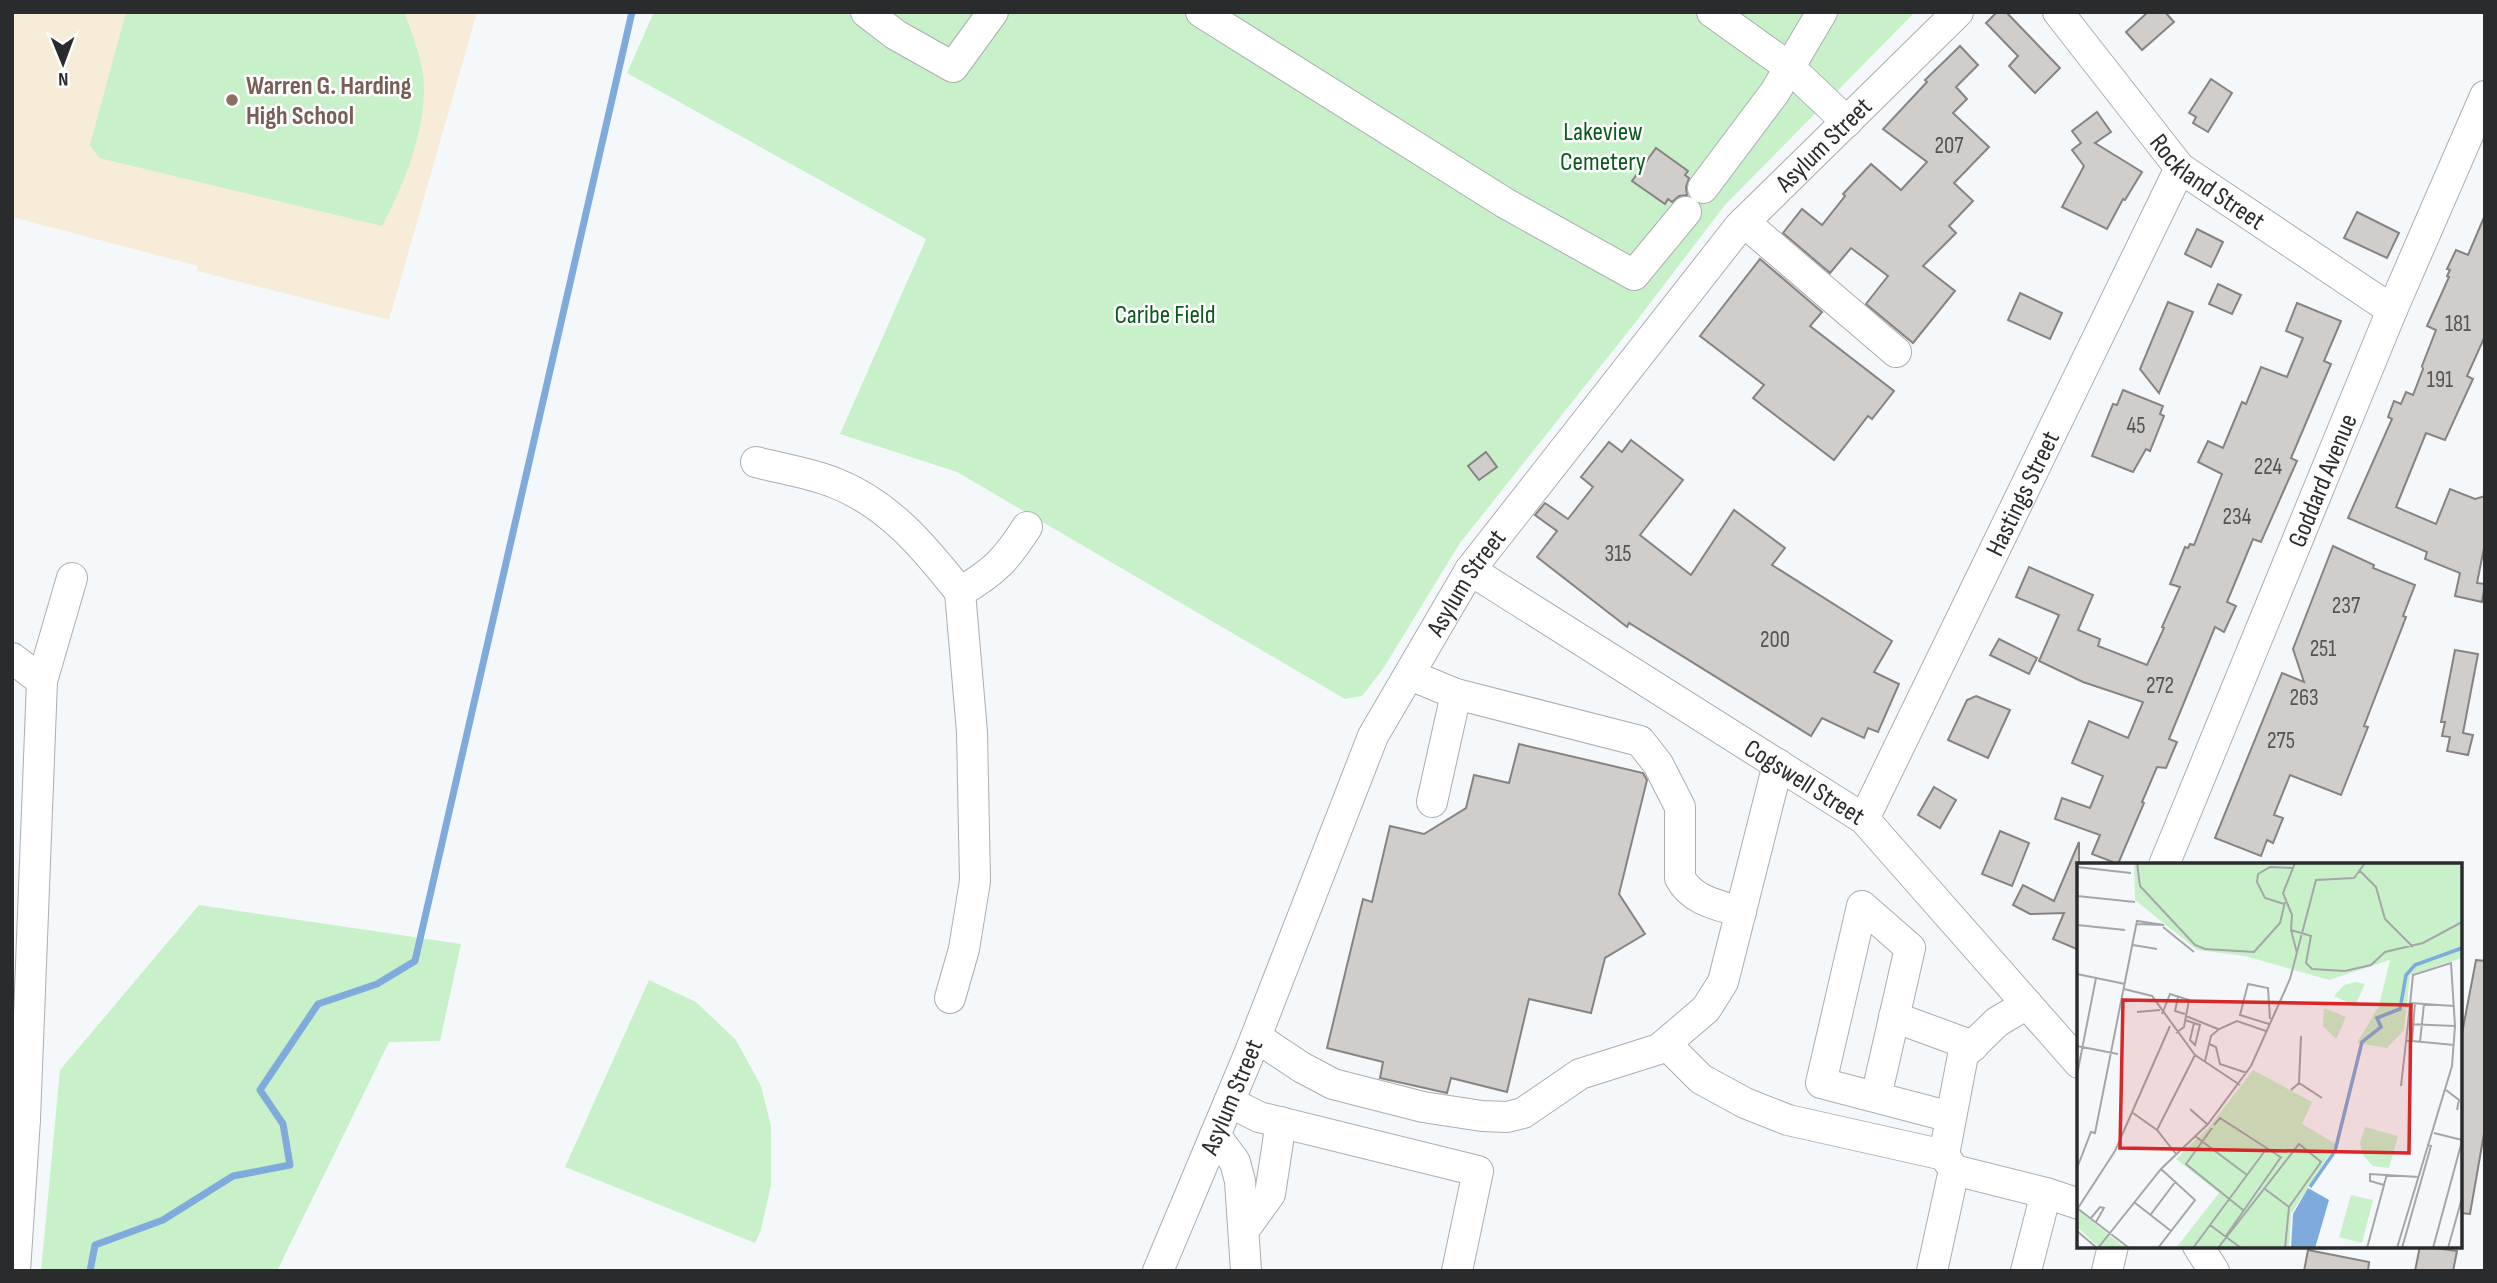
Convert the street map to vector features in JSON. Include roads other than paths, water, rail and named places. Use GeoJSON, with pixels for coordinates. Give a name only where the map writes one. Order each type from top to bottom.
{"type":"FeatureCollection","features":[{"type":"Feature","properties":{"kind":"street"},"geometry":{"type":"LineString","coordinates":[[866,12],[896,35],[953,66],[993,12]]}},
{"type":"Feature","properties":{"kind":"street"},"geometry":{"type":"LineString","coordinates":[[1201,12],[1234,20],[1505,203],[1634,275],[1686,212]]}},
{"type":"Feature","properties":{"kind":"street"},"geometry":{"type":"LineString","coordinates":[[1712,12],[1789,67],[1847,122]]}},
{"type":"Feature","properties":{"kind":"street"},"geometry":{"type":"LineString","coordinates":[[1703,188],[1775,92],[1822,12]]}},
{"type":"Feature","properties":{"kind":"street","name":"Asylum Street"},"geometry":{"type":"LineString","coordinates":[[1158,1271],[1229,1102],[1373,737],[1470,570],[1744,222],[1958,12]]}},
{"type":"Feature","properties":{"kind":"street","name":"Rockland Street"},"geometry":{"type":"LineString","coordinates":[[2058,12],[2180,168],[2392,310]]}},
{"type":"Feature","properties":{"kind":"street","name":"Goddard Avenue"},"geometry":{"type":"LineString","coordinates":[[2165,863],[2392,310],[2485,96]]}},
{"type":"Feature","properties":{"kind":"street","name":"Hastings Street"},"geometry":{"type":"LineString","coordinates":[[1864,818],[2180,168]]}},
{"type":"Feature","properties":{"kind":"street"},"geometry":{"type":"LineString","coordinates":[[1744,222],[1896,352]]}},
{"type":"Feature","properties":{"kind":"street"},"geometry":{"type":"LineString","coordinates":[[756,462],[835,483],[878,505],[923,546],[960,592],[972,732],[975,881],[964,948],[950,998]]}},
{"type":"Feature","properties":{"kind":"street"},"geometry":{"type":"LineString","coordinates":[[960,592],[988,576],[1012,550],[1027,527]]}},
{"type":"Feature","properties":{"kind":"street","name":"Cogswell Street"},"geometry":{"type":"LineString","coordinates":[[1470,570],[1864,818],[2077,1061]]}},
{"type":"Feature","properties":{"kind":"street"},"geometry":{"type":"LineString","coordinates":[[15,1271],[21,973],[42,681],[72,578]]}},
{"type":"Feature","properties":{"kind":"street"},"geometry":{"type":"LineString","coordinates":[[12,658],[42,681]]}},
{"type":"Feature","properties":{"kind":"street"},"geometry":{"type":"LineString","coordinates":[[1410,675],[1456,694],[1640,741],[1658,764],[1680,807],[1680,878],[1685,889],[1698,898],[1741,912]]}},
{"type":"Feature","properties":{"kind":"street"},"geometry":{"type":"LineString","coordinates":[[1432,802],[1456,694]]}},
{"type":"Feature","properties":{"kind":"street"},"geometry":{"type":"LineString","coordinates":[[1255,1037],[1333,1084],[1423,1107],[1507,1117],[1523,1113],[1580,1074],[1660,1049],[1706,1009],[1723,982],[1778,764]]}},
{"type":"Feature","properties":{"kind":"street"},"geometry":{"type":"LineString","coordinates":[[1876,1097],[1910,948],[1862,906],[1821,1083],[1951,1117]]}},
{"type":"Feature","properties":{"kind":"street"},"geometry":{"type":"LineString","coordinates":[[1932,1271],[1949,1162],[1951,1117],[1963,1055],[1997,1022],[2027,1004]]}},
{"type":"Feature","properties":{"kind":"street"},"geometry":{"type":"LineString","coordinates":[[1894,1017],[1973,1046]]}},
{"type":"Feature","properties":{"kind":"street"},"geometry":{"type":"LineString","coordinates":[[1665,1044],[1701,1079],[1745,1103],[1778,1116],[1949,1162],[2077,1203]]}},
{"type":"Feature","properties":{"kind":"street"},"geometry":{"type":"LineString","coordinates":[[1229,1102],[1259,1117],[1478,1171],[1457,1271]]}},
{"type":"Feature","properties":{"kind":"street"},"geometry":{"type":"LineString","coordinates":[[1244,1230],[1270,1194],[1281,1122]]}},
{"type":"Feature","properties":{"kind":"street"},"geometry":{"type":"LineString","coordinates":[[1215,1135],[1234,1163],[1240,1181],[1246,1271]]}},
{"type":"Feature","properties":{"kind":"street"},"geometry":{"type":"LineString","coordinates":[[2026,1271],[2046,1193]]}},
{"type":"Feature","properties":{"kind":"street"},"geometry":{"type":"LineString","coordinates":[[2107,1271],[2113,1248]]}},
{"type":"Feature","properties":{"kind":"street"},"geometry":{"type":"LineString","coordinates":[[2199,1248],[2214,1271]]}},
{"type":"Feature","properties":{"kind":"waterway"},"geometry":{"type":"LineString","coordinates":[[90,1271],[95,1245],[163,1220],[233,1176],[290,1165],[283,1124],[260,1090],[318,1004],[377,984],[415,961],[632,12]]}},
{"type":"Feature","properties":{"kind":"place","name":"Warren G. Harding High School"},"geometry":{"type":"Point","coordinates":[232,100]}},
{"type":"Feature","properties":{"kind":"park label","name":"Lakeview Cemetery"},"geometry":{"type":"Point","coordinates":[1603,146]}},
{"type":"Feature","properties":{"kind":"park label","name":"Caribe Field"},"geometry":{"type":"Point","coordinates":[1165,314]}}]}
